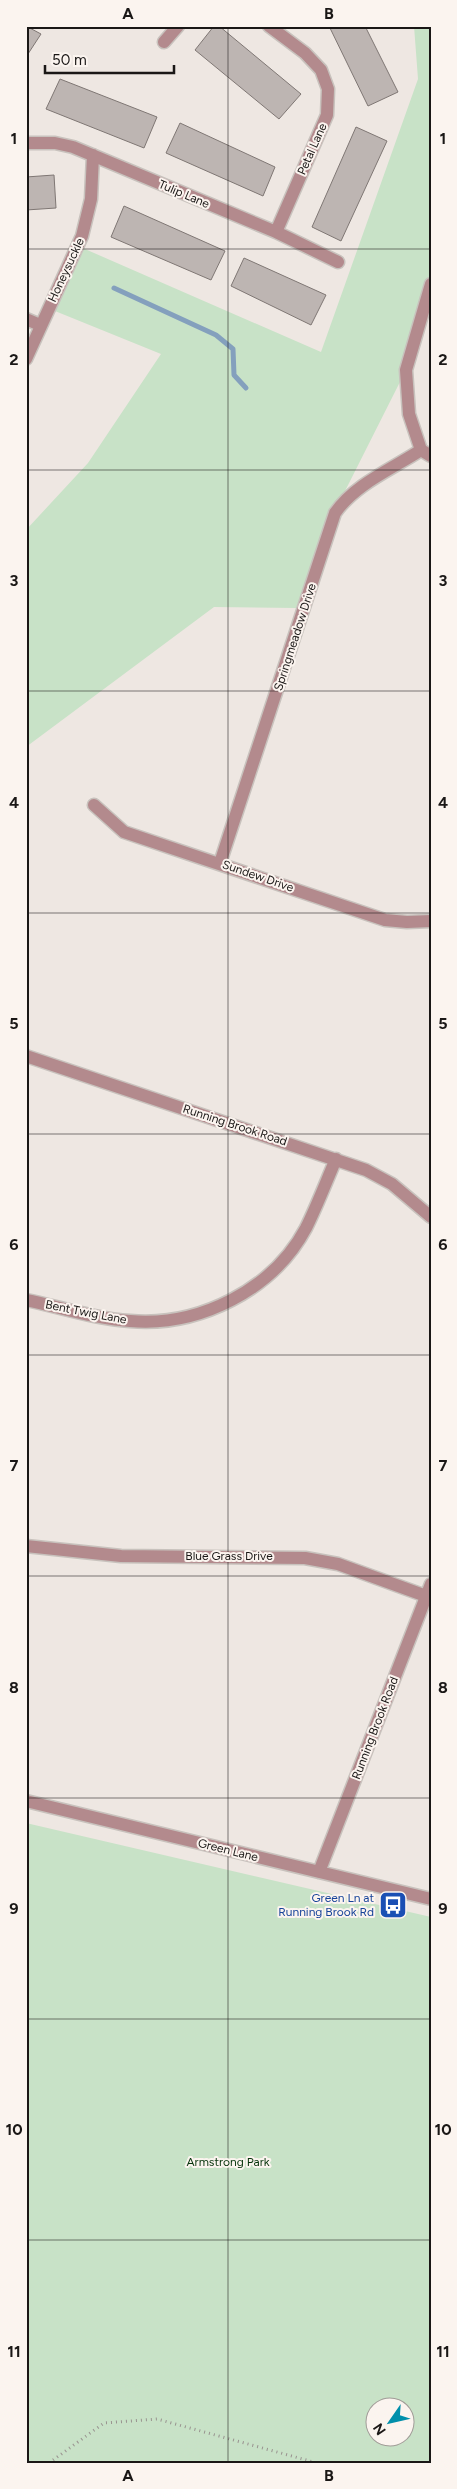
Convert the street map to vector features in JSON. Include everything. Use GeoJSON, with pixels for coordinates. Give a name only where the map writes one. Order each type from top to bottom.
{"type":"FeatureCollection","features":[{"type":"Feature","properties":{"kind":"street"},"geometry":{"type":"LineString","coordinates":[[164,42],[178,26]]}},
{"type":"Feature","properties":{"kind":"street","name":"Petal Lane"},"geometry":{"type":"LineString","coordinates":[[269,26],[305,53],[321,70],[328,89],[327,115],[276,232]]}},
{"type":"Feature","properties":{"kind":"street","name":"Tulip Lane"},"geometry":{"type":"LineString","coordinates":[[26,143],[55,143],[93,155],[276,232],[338,262]]}},
{"type":"Feature","properties":{"kind":"street","name":"Honeysuckle"},"geometry":{"type":"LineString","coordinates":[[26,358],[82,236],[91,199],[93,155]]}},
{"type":"Feature","properties":{"kind":"street"},"geometry":{"type":"LineString","coordinates":[[426,453],[409,414],[406,370],[431,284]]}},
{"type":"Feature","properties":{"kind":"street"},"geometry":{"type":"LineString","coordinates":[[26,319],[40,325]]}},
{"type":"Feature","properties":{"kind":"street","name":"Springmeadow Drive"},"geometry":{"type":"LineString","coordinates":[[220,863],[336,513],[344,500],[356,490],[426,453]]}},
{"type":"Feature","properties":{"kind":"street","name":"Sundew Drive"},"geometry":{"type":"LineString","coordinates":[[94,805],[124,832],[385,920],[407,922],[431,921]]}},
{"type":"Feature","properties":{"kind":"street","name":"Running Brook Road"},"geometry":{"type":"LineString","coordinates":[[26,1056],[366,1170],[392,1184],[430,1214]]}},
{"type":"Feature","properties":{"kind":"street","name":"Bent Twig Lane"},"geometry":{"type":"LineString","coordinates":[[26,1300],[130,1321],[167,1320],[191,1316],[218,1307],[244,1294],[267,1276],[289,1253],[305,1229],[336,1159]]}},
{"type":"Feature","properties":{"kind":"street","name":"Blue Grass Drive"},"geometry":{"type":"LineString","coordinates":[[26,1546],[120,1556],[306,1558],[338,1564],[426,1596]]}},
{"type":"Feature","properties":{"kind":"street","name":"Running Brook Road"},"geometry":{"type":"LineString","coordinates":[[319,1872],[431,1584]]}},
{"type":"Feature","properties":{"kind":"street","name":"Green Lane"},"geometry":{"type":"LineString","coordinates":[[26,1801],[431,1899]]}},
{"type":"Feature","properties":{"kind":"path"},"geometry":{"type":"LineString","coordinates":[[49,2463],[104,2424],[157,2419],[317,2463]]}},
{"type":"Feature","properties":{"kind":"green space"},"geometry":{"type":"Polygon","coordinates":[[[414,26],[431,26],[431,277],[406,370],[341,499],[296,608],[214,607],[26,747],[26,530],[88,463],[161,354],[50,309],[78,246],[321,352],[418,79],[414,26]]]}},
{"type":"Feature","properties":{"kind":"green space","name":"Armstrong Park"},"geometry":{"type":"Polygon","coordinates":[[[26,1823],[431,1917],[431,2463],[26,2463],[26,1823]]]}},
{"type":"Feature","properties":{"kind":"building"},"geometry":{"type":"Polygon","coordinates":[[[26,26],[41,34],[26,57],[26,26]]]}},
{"type":"Feature","properties":{"kind":"building"},"geometry":{"type":"Polygon","coordinates":[[[214,26],[219,26],[301,94],[279,119],[195,50],[214,26]]]}},
{"type":"Feature","properties":{"kind":"building"},"geometry":{"type":"Polygon","coordinates":[[[329,26],[365,26],[398,92],[368,106],[329,26]]]}},
{"type":"Feature","properties":{"kind":"building"},"geometry":{"type":"Polygon","coordinates":[[[60,79],[157,117],[144,148],[46,109],[60,79]]]}},
{"type":"Feature","properties":{"kind":"building"},"geometry":{"type":"Polygon","coordinates":[[[180,123],[275,167],[263,196],[166,153],[180,123]]]}},
{"type":"Feature","properties":{"kind":"building"},"geometry":{"type":"Polygon","coordinates":[[[356,127],[387,141],[341,241],[312,227],[356,127]]]}},
{"type":"Feature","properties":{"kind":"building"},"geometry":{"type":"Polygon","coordinates":[[[54,175],[56,208],[26,210],[26,177],[54,175]]]}},
{"type":"Feature","properties":{"kind":"building"},"geometry":{"type":"Polygon","coordinates":[[[124,206],[225,251],[211,280],[111,237],[124,206]]]}},
{"type":"Feature","properties":{"kind":"building"},"geometry":{"type":"Polygon","coordinates":[[[244,258],[326,295],[311,325],[231,286],[244,258]]]}},
{"type":"Feature","properties":{"kind":"waterway"},"geometry":{"type":"LineString","coordinates":[[114,288],[216,335],[233,349],[234,375],[246,388]]}},
{"type":"Feature","properties":{"kind":"place","name":"Green Ln at Running Brook Rd"},"geometry":{"type":"Point","coordinates":[393,1905]}}]}
